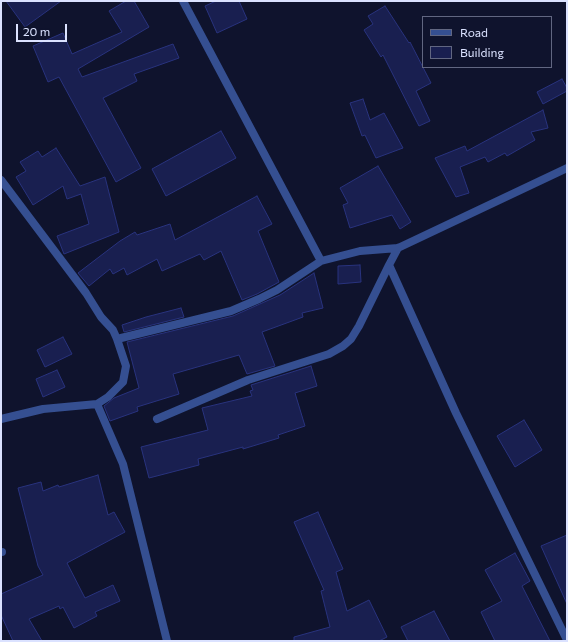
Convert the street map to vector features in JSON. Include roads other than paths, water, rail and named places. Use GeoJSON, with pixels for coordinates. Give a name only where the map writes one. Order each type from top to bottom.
{"type":"FeatureCollection","features":[{"type":"Feature","properties":{"kind":"street"},"geometry":{"type":"LineString","coordinates":[[183,1],[321,261]]}},
{"type":"Feature","properties":{"kind":"street"},"geometry":{"type":"LineString","coordinates":[[117,339],[231,311],[277,290],[321,261],[360,251],[398,248],[567,168]]}},
{"type":"Feature","properties":{"kind":"street"},"geometry":{"type":"LineString","coordinates":[[1,180],[86,293],[101,317],[113,330],[126,366],[123,382],[108,397],[97,404],[43,410],[1,419]]}},
{"type":"Feature","properties":{"kind":"street"},"geometry":{"type":"LineString","coordinates":[[157,419],[248,380],[329,354],[343,346],[351,339],[359,326],[398,248]]}},
{"type":"Feature","properties":{"kind":"street"},"geometry":{"type":"LineString","coordinates":[[390,265],[456,413],[567,640]]}},
{"type":"Feature","properties":{"kind":"street"},"geometry":{"type":"LineString","coordinates":[[97,404],[123,464],[166,641]]}}]}
